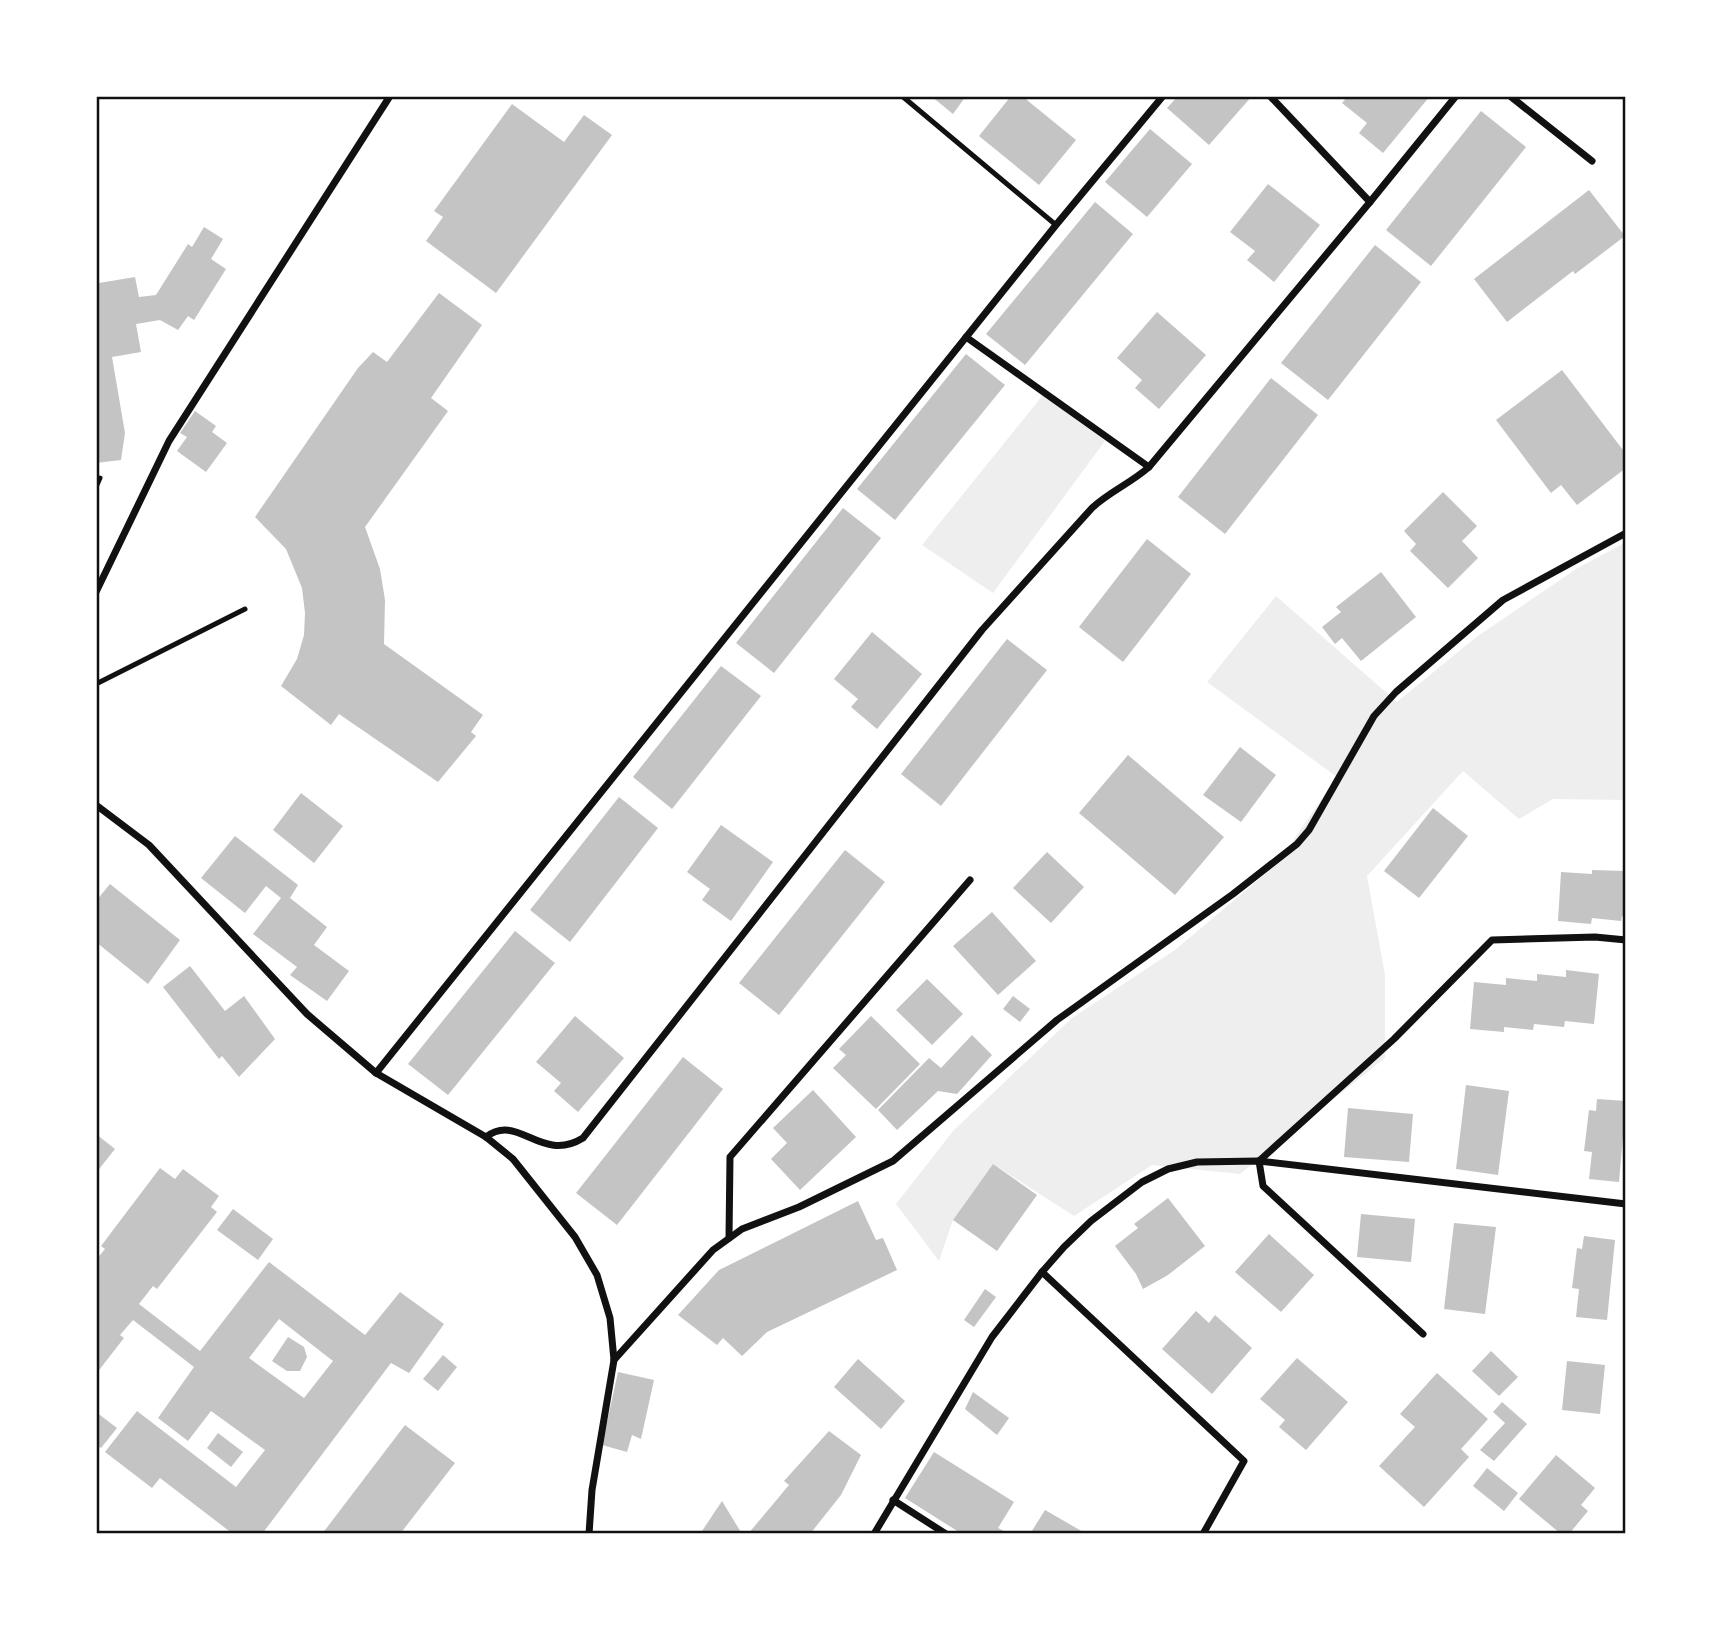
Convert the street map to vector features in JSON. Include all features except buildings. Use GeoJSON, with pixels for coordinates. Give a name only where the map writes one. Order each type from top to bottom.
{"type":"FeatureCollection","features":[{"type":"Feature","properties":{"kind":"street"},"geometry":{"type":"LineString","coordinates":[[96,592],[169,440],[390,96]]}},
{"type":"Feature","properties":{"kind":"street"},"geometry":{"type":"LineString","coordinates":[[376,1073],[1056,225],[1163,96]]}},
{"type":"Feature","properties":{"kind":"street"},"geometry":{"type":"LineString","coordinates":[[1270,96],[1370,202]]}},
{"type":"Feature","properties":{"kind":"street"},"geometry":{"type":"LineString","coordinates":[[486,1138],[494,1132],[505,1130],[554,1147],[565,1147],[583,1138],[982,630],[1091,508],[1104,496],[1138,477],[1149,467],[1456,96]]}},
{"type":"Feature","properties":{"kind":"street"},"geometry":{"type":"LineString","coordinates":[[1510,96],[1592,161]]}},
{"type":"Feature","properties":{"kind":"street"},"geometry":{"type":"LineString","coordinates":[[966,337],[1149,467]]}},
{"type":"Feature","properties":{"kind":"street"},"geometry":{"type":"LineString","coordinates":[[614,1360],[713,1250],[742,1229],[799,1207],[893,1161],[1057,1020],[1233,894],[1286,852],[1309,831],[1374,716],[1395,692],[1503,600],[1626,533]]}},
{"type":"Feature","properties":{"kind":"street"},"geometry":{"type":"LineString","coordinates":[[96,805],[149,845],[304,1011],[376,1073],[486,1138],[513,1159],[535,1184],[587,1256],[606,1298],[614,1360],[592,1490],[589,1534]]}},
{"type":"Feature","properties":{"kind":"street"},"geometry":{"type":"LineString","coordinates":[[729,1238],[730,1157],[970,880]]}},
{"type":"Feature","properties":{"kind":"street"},"geometry":{"type":"LineString","coordinates":[[1259,1161],[1394,1039],[1492,940],[1595,937],[1626,940]]}},
{"type":"Feature","properties":{"kind":"street"},"geometry":{"type":"LineString","coordinates":[[1259,1161],[1264,1186],[1423,1334]]}},
{"type":"Feature","properties":{"kind":"street"},"geometry":{"type":"LineString","coordinates":[[874,1534],[992,1337],[1042,1272],[1091,1221],[1142,1182],[1168,1170],[1197,1162],[1259,1161],[1626,1204]]}},
{"type":"Feature","properties":{"kind":"street"},"geometry":{"type":"LineString","coordinates":[[1042,1272],[1244,1461],[1203,1534]]}},
{"type":"Feature","properties":{"kind":"street"},"geometry":{"type":"LineString","coordinates":[[893,1500],[946,1534]]}},
{"type":"Feature","properties":{"kind":"lane"},"geometry":{"type":"LineString","coordinates":[[902,96],[1056,225]]}},
{"type":"Feature","properties":{"kind":"lane"},"geometry":{"type":"LineString","coordinates":[[96,487],[100,478]]}},
{"type":"Feature","properties":{"kind":"lane"},"geometry":{"type":"LineString","coordinates":[[96,684],[245,609]]}},
{"type":"Feature","properties":{"kind":"shaded area"},"geometry":{"type":"Polygon","coordinates":[[[1043,395],[1105,441],[993,593],[922,545],[1043,395]]]}},
{"type":"Feature","properties":{"kind":"shaded area"},"geometry":{"type":"Polygon","coordinates":[[[1626,542],[1626,800],[1553,799],[1519,819],[1463,771],[1367,876],[1385,975],[1385,1058],[1240,1174],[1152,1165],[1074,1216],[993,1164],[953,1220],[939,1261],[896,1204],[953,1131],[1072,1018],[1175,950],[1276,865],[1337,777],[1207,682],[1276,596],[1397,702],[1475,638],[1576,569],[1626,542]]]}}]}
